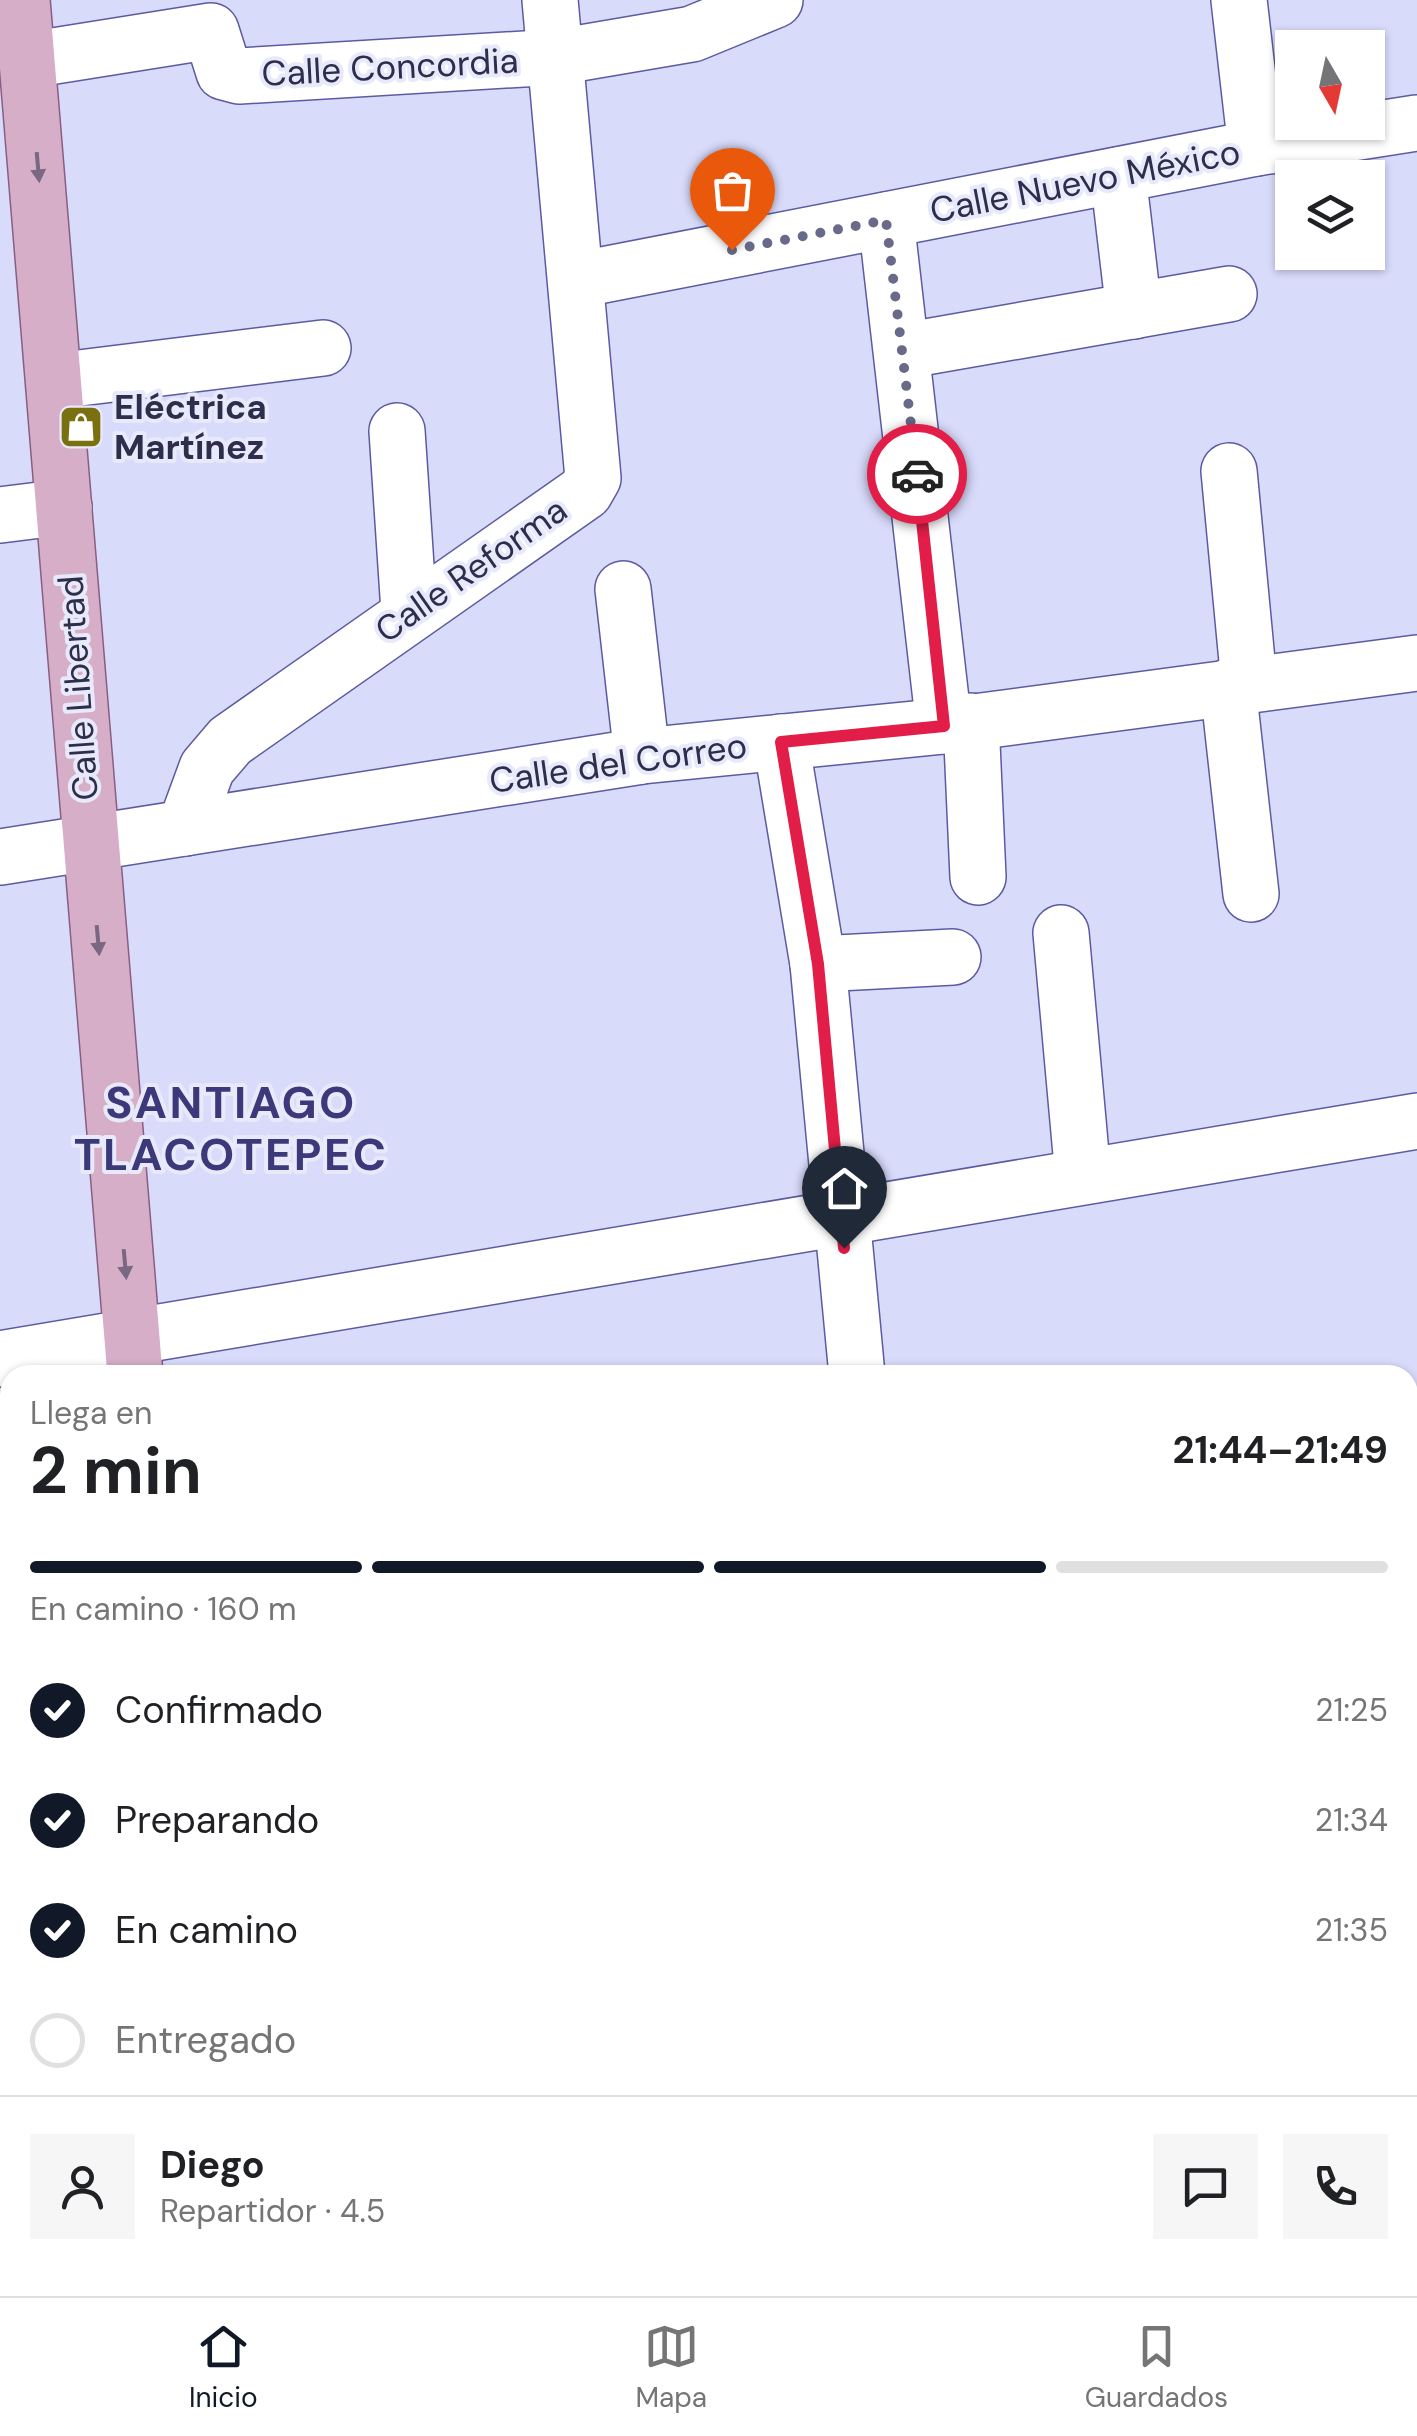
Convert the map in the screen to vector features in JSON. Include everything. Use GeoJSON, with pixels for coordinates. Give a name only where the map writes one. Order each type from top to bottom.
{"type":"FeatureCollection","features":[{"type":"Feature","properties":{"kind":"main road","name":"Calle Libertad"},"geometry":{"type":"LineString","coordinates":[[22,0],[21,76],[55,381],[133,1356]]}},
{"type":"Feature","properties":{"kind":"street","name":"Calle Reforma"},"geometry":{"type":"LineString","coordinates":[[184,828],[207,768],[230,741],[409,611],[585,492],[593,478],[550,0]]}},
{"type":"Feature","properties":{"kind":"street","name":"Calle Concordia"},"geometry":{"type":"LineString","coordinates":[[21,76],[211,32],[224,72],[239,76],[557,57],[692,34],[775,0]]}},
{"type":"Feature","properties":{"kind":"street"},"geometry":{"type":"LineString","coordinates":[[1239,0],[1256,148]]}},
{"type":"Feature","properties":{"kind":"street","name":"Calle Nuevo México"},"geometry":{"type":"LineString","coordinates":[[577,280],[1256,148],[1417,122]]}},
{"type":"Feature","properties":{"kind":"street"},"geometry":{"type":"LineString","coordinates":[[1118,175],[1134,311]]}},
{"type":"Feature","properties":{"kind":"street"},"geometry":{"type":"LineString","coordinates":[[886,220],[978,877]]}},
{"type":"Feature","properties":{"kind":"street"},"geometry":{"type":"LineString","coordinates":[[904,351],[1229,294]]}},
{"type":"Feature","properties":{"kind":"street"},"geometry":{"type":"LineString","coordinates":[[55,381],[323,348]]}},
{"type":"Feature","properties":{"kind":"street"},"geometry":{"type":"LineString","coordinates":[[397,432],[409,611]]}},
{"type":"Feature","properties":{"kind":"street"},"geometry":{"type":"LineString","coordinates":[[1229,472],[1251,894]]}},
{"type":"Feature","properties":{"kind":"street"},"geometry":{"type":"LineString","coordinates":[[0,515],[64,507]]}},
{"type":"Feature","properties":{"kind":"street"},"geometry":{"type":"LineString","coordinates":[[623,589],[642,756]]}},
{"type":"Feature","properties":{"kind":"street","name":"Calle del Correo"},"geometry":{"type":"LineString","coordinates":[[0,858],[642,756],[958,723],[1417,663]]}},
{"type":"Feature","properties":{"kind":"street"},"geometry":{"type":"LineString","coordinates":[[781,742],[818,964],[856,1365]]}},
{"type":"Feature","properties":{"kind":"street"},"geometry":{"type":"LineString","coordinates":[[1062,934],[1083,1176]]}},
{"type":"Feature","properties":{"kind":"street"},"geometry":{"type":"LineString","coordinates":[[818,964],[953,956]]}},
{"type":"Feature","properties":{"kind":"street"},"geometry":{"type":"LineString","coordinates":[[0,1359],[133,1356],[840,1216],[1417,1121]]}},
{"type":"Feature","properties":{"kind":"way so far"},"geometry":{"type":"LineString","coordinates":[[732,250],[886,220],[917,474]]}},
{"type":"Feature","properties":{"kind":"place","name":"Eléctrica Martínez"},"geometry":{"type":"Point","coordinates":[81,427]}},
{"type":"Feature","properties":{"kind":"district","name":"SANTIAGO TLACOTEPEC"},"geometry":{"type":"Point","coordinates":[231,1128]}},
{"type":"Feature","properties":{"kind":"route"},"geometry":{"type":"LineString","coordinates":[[844,1248],[818,964],[781,742],[944,726],[917,474]]}}]}
